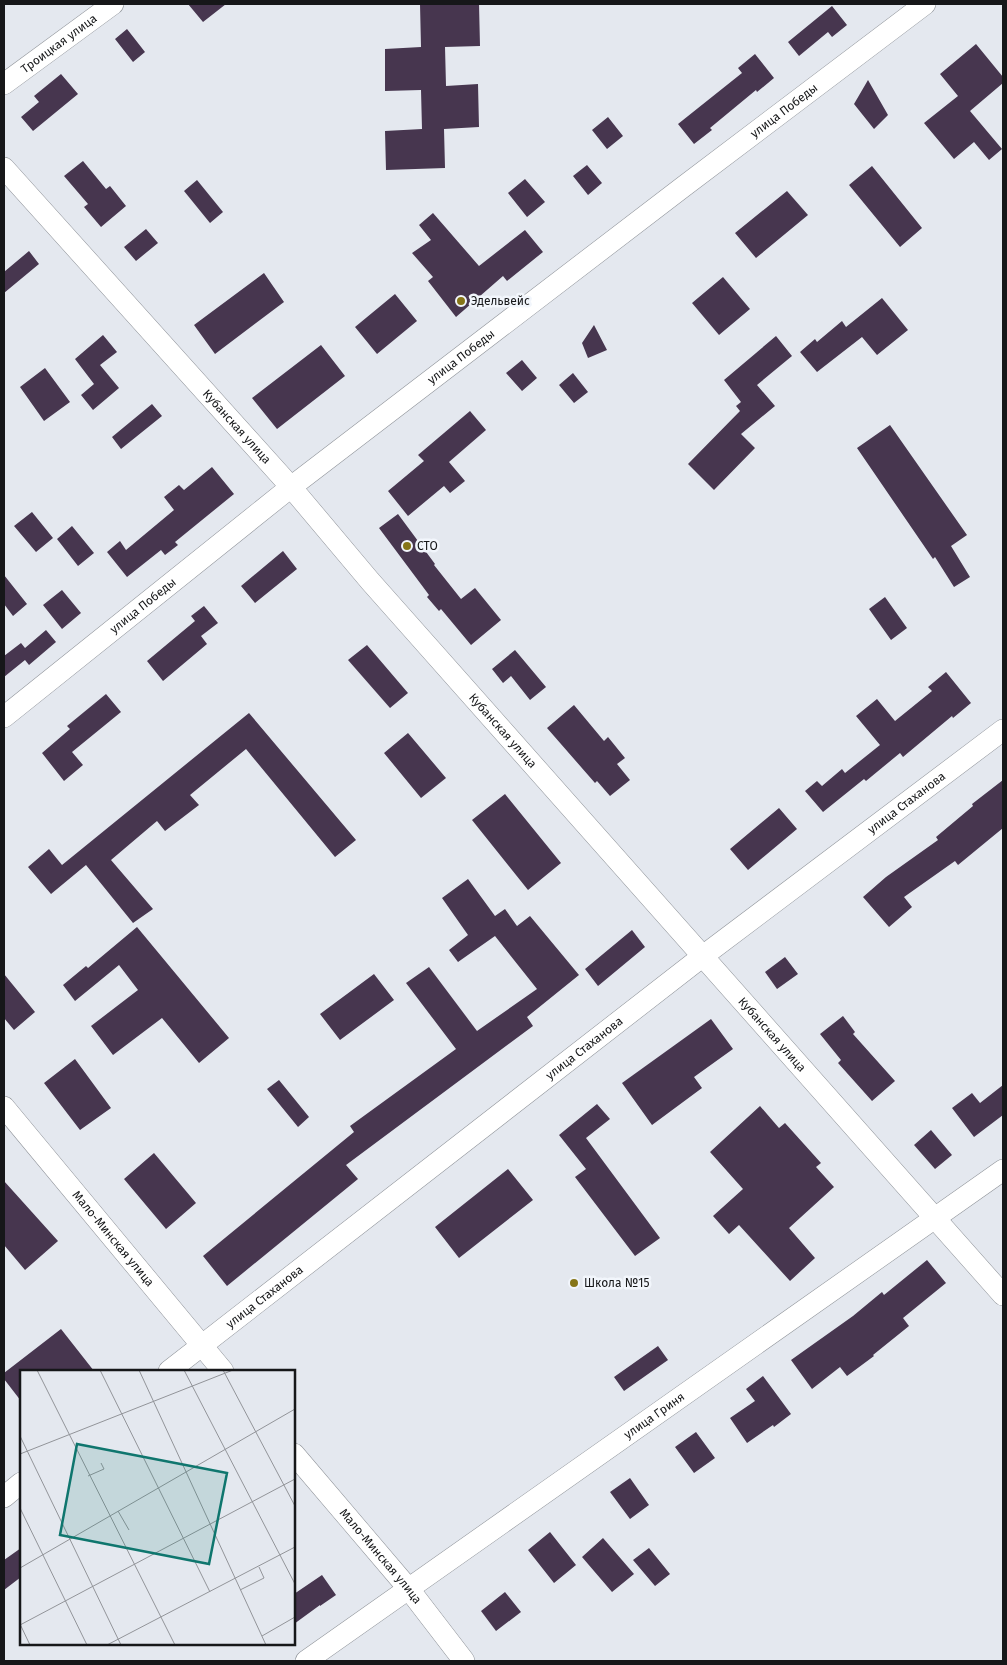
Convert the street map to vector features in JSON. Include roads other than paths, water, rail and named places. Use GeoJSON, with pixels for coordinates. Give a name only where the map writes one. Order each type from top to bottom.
{"type":"FeatureCollection","features":[{"type":"Feature","properties":{"kind":"street","name":"Троицкая улица"},"geometry":{"type":"LineString","coordinates":[[4,84],[113,4]]}},
{"type":"Feature","properties":{"kind":"street","name":"улица Победы"},"geometry":{"type":"LineString","coordinates":[[4,717],[291,487],[925,4]]}},
{"type":"Feature","properties":{"kind":"street","name":"Кубанская улица"},"geometry":{"type":"LineString","coordinates":[[4,168],[291,487],[370,581],[1003,1295]]}},
{"type":"Feature","properties":{"kind":"street","name":"улица Стаханова"},"geometry":{"type":"LineString","coordinates":[[170,1370],[703,956],[1003,730]]}},
{"type":"Feature","properties":{"kind":"street","name":"Мало-Минская улица"},"geometry":{"type":"LineString","coordinates":[[4,1107],[222,1370]]}},
{"type":"Feature","properties":{"kind":"street","name":"улица Гриня"},"geometry":{"type":"LineString","coordinates":[[306,1661],[1003,1170]]}},
{"type":"Feature","properties":{"kind":"street","name":"Мало-Минская улица"},"geometry":{"type":"LineString","coordinates":[[295,1455],[408,1588],[464,1661]]}},
{"type":"Feature","properties":{"kind":"street"},"geometry":{"type":"LineString","coordinates":[[4,1497],[20,1484]]}},
{"type":"Feature","properties":{"kind":"place","name":"Эдельвейс"},"geometry":{"type":"Point","coordinates":[461,301]}},
{"type":"Feature","properties":{"kind":"place","name":"СТО"},"geometry":{"type":"Point","coordinates":[407,546]}},
{"type":"Feature","properties":{"kind":"place","name":"Школа №15"},"geometry":{"type":"Point","coordinates":[574,1283]}}]}
